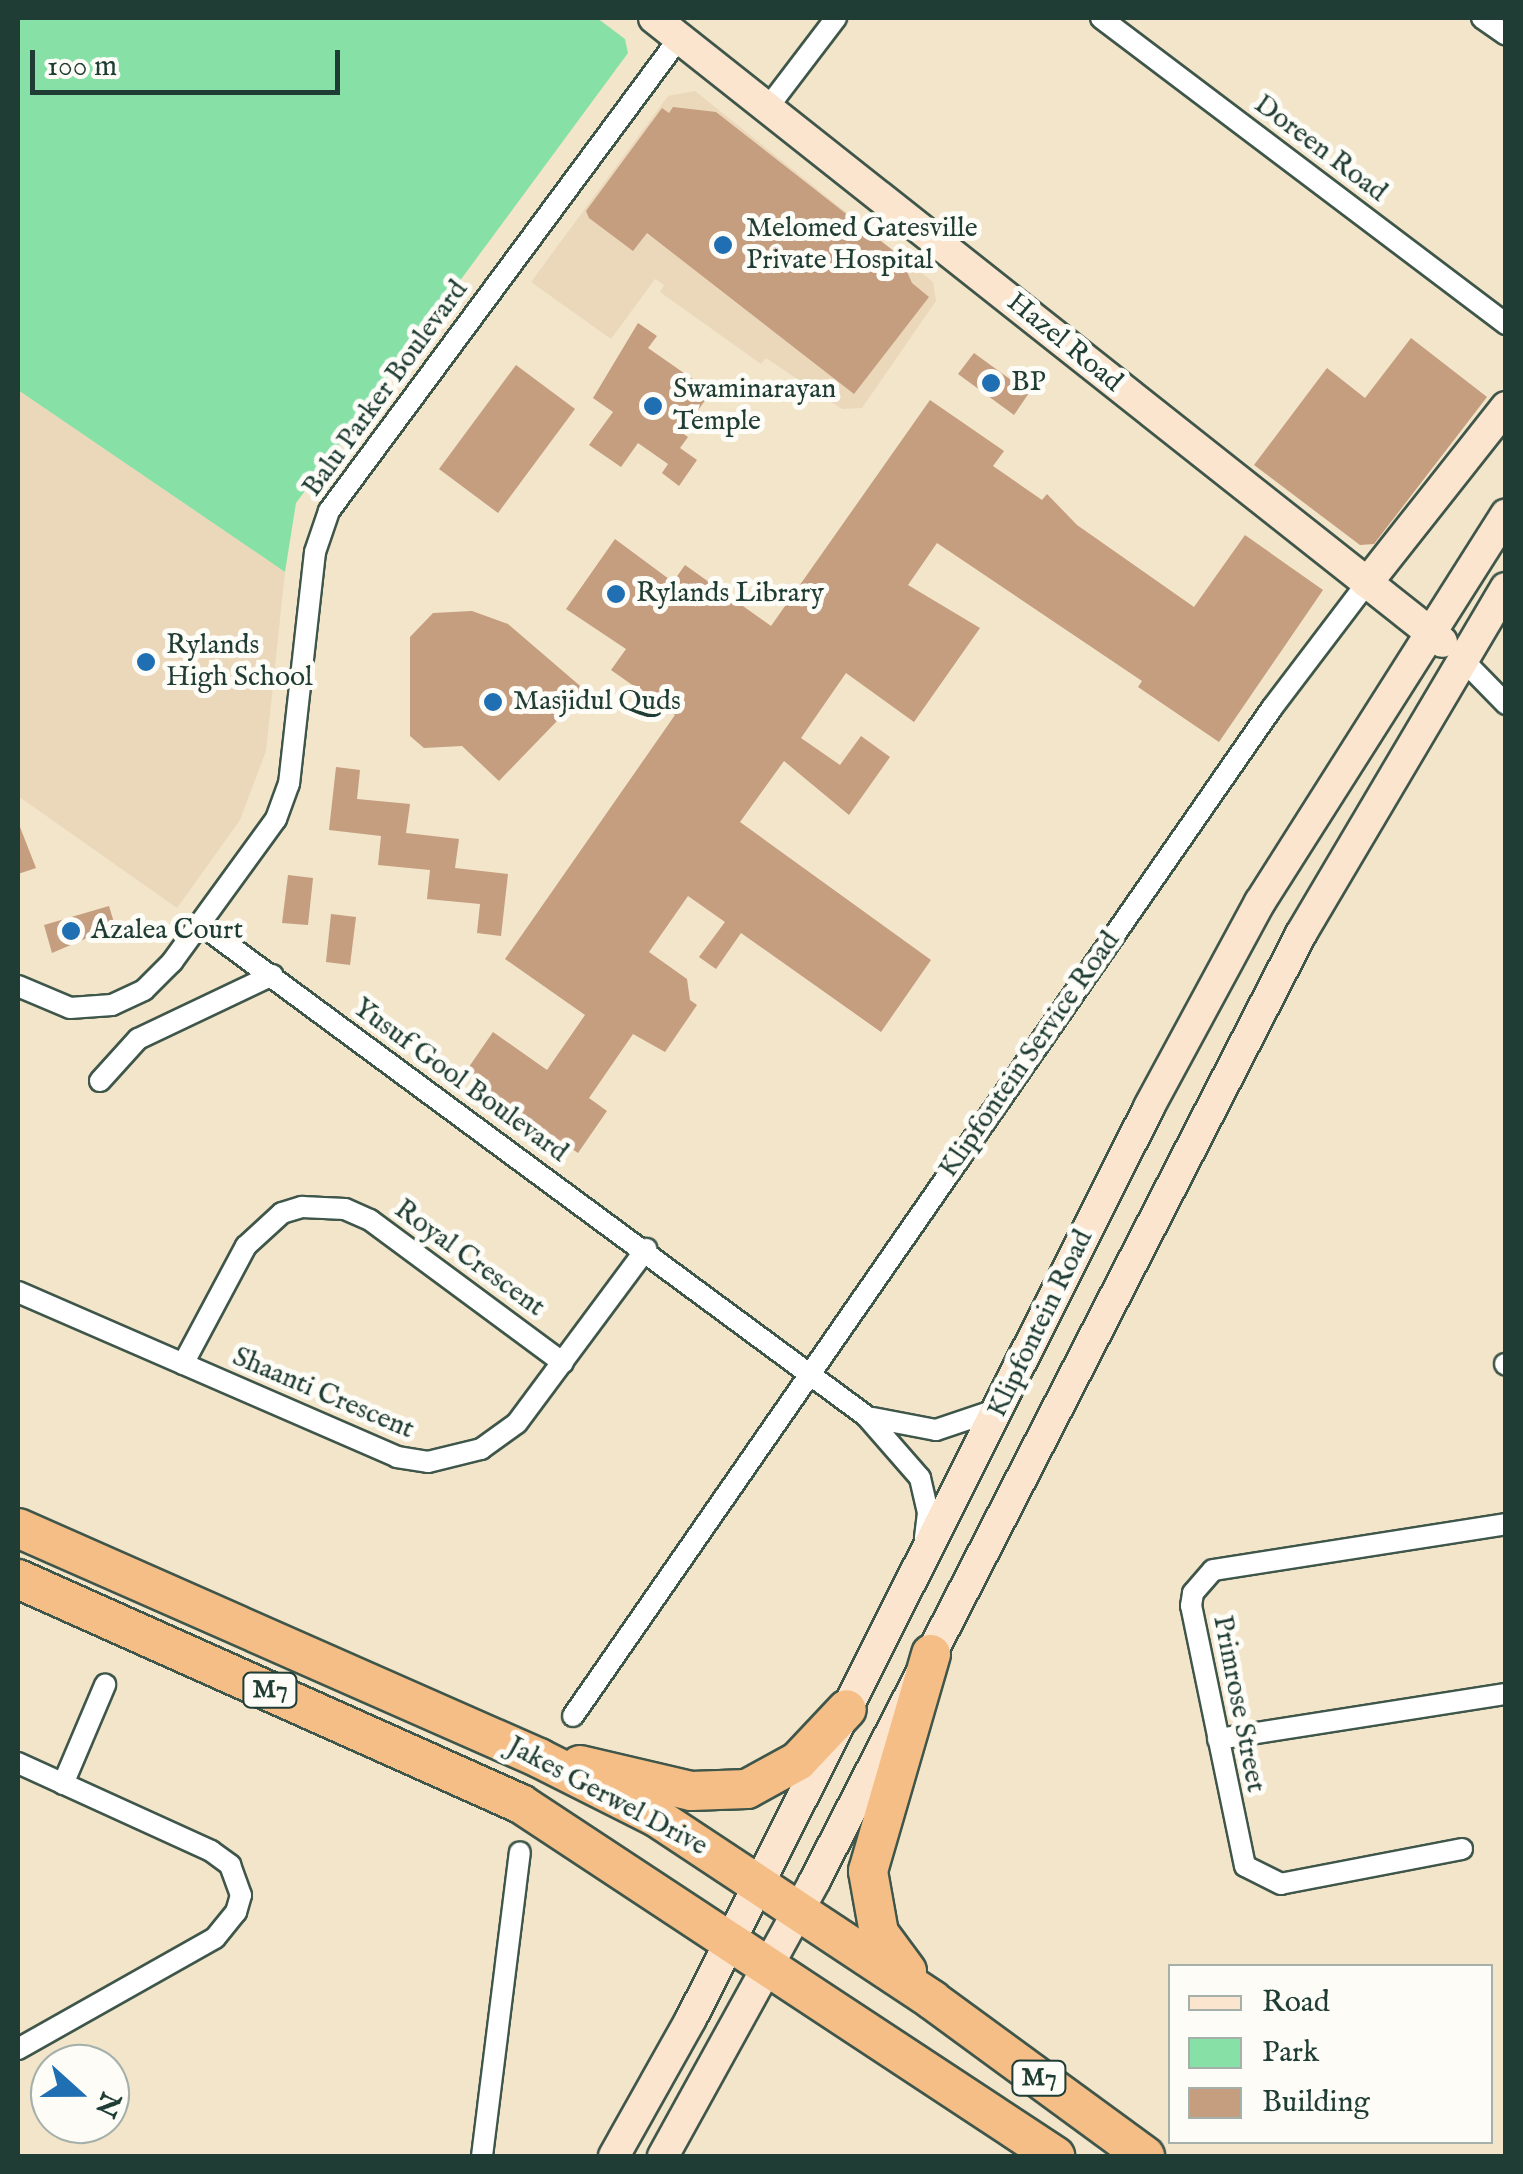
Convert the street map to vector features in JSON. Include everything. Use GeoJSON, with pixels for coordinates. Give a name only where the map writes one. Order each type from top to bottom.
{"type":"FeatureCollection","features":[{"type":"Feature","properties":{"kind":"highway","name":"Jakes Gerwel Drive"},"geometry":{"type":"LineString","coordinates":[[18,1528],[538,1758],[656,1818],[932,2000],[1145,2156]]}},
{"type":"Feature","properties":{"kind":"highway","name":"Jakes Gerwel Drive"},"geometry":{"type":"LineString","coordinates":[[18,1579],[521,1804],[770,1963],[1054,2156]]}},
{"type":"Feature","properties":{"kind":"highway"},"geometry":{"type":"LineString","coordinates":[[931,1654],[874,1840],[868,1898],[888,1948],[932,2000]]}},
{"type":"Feature","properties":{"kind":"highway"},"geometry":{"type":"LineString","coordinates":[[538,1758],[691,1791],[730,1793],[782,1773],[847,1710]]}},
{"type":"Feature","properties":{"kind":"main road","name":"Hazel Road"},"geometry":{"type":"LineString","coordinates":[[654,18],[1460,657]]}},
{"type":"Feature","properties":{"kind":"main road","name":"Klipfontein Service Road"},"geometry":{"type":"LineString","coordinates":[[1367,583],[1506,407]]}},
{"type":"Feature","properties":{"kind":"main road","name":"Klipfontein Road"},"geometry":{"type":"LineString","coordinates":[[614,2156],[732,1938],[1260,902],[1428,629],[1506,514]]}},
{"type":"Feature","properties":{"kind":"main road","name":"Klipfontein Road"},"geometry":{"type":"LineString","coordinates":[[663,2156],[799,1909],[1238,1052],[1460,657],[1506,588]]}},
{"type":"Feature","properties":{"kind":"street"},"geometry":{"type":"LineString","coordinates":[[769,106],[836,18]]}},
{"type":"Feature","properties":{"kind":"street","name":"Doreen Road"},"geometry":{"type":"LineString","coordinates":[[1101,18],[1506,324]]}},
{"type":"Feature","properties":{"kind":"street"},"geometry":{"type":"LineString","coordinates":[[1482,18],[1506,35]]}},
{"type":"Feature","properties":{"kind":"street","name":"Balu Parker Boulevard"},"geometry":{"type":"LineString","coordinates":[[200,924],[284,802],[315,552],[329,511],[680,38]]}},
{"type":"Feature","properties":{"kind":"street","name":"Klipfontein Service Road"},"geometry":{"type":"LineString","coordinates":[[573,1716],[1272,708],[1367,583]]}},
{"type":"Feature","properties":{"kind":"street"},"geometry":{"type":"LineString","coordinates":[[1460,657],[1506,704]]}},
{"type":"Feature","properties":{"kind":"street"},"geometry":{"type":"LineString","coordinates":[[18,986],[70,1008],[112,1005],[158,980],[200,924]]}},
{"type":"Feature","properties":{"kind":"street","name":"Yusuf Gool Boulevard"},"geometry":{"type":"LineString","coordinates":[[200,924],[646,1249],[866,1416],[920,1478],[928,1514],[918,1572]]}},
{"type":"Feature","properties":{"kind":"street"},"geometry":{"type":"LineString","coordinates":[[100,1081],[138,1039],[273,975]]}},
{"type":"Feature","properties":{"kind":"street","name":"Royal Crescent"},"geometry":{"type":"LineString","coordinates":[[184,1364],[246,1246],[272,1220],[302,1206],[345,1210],[370,1220],[563,1363]]}},
{"type":"Feature","properties":{"kind":"street","name":"Shaanti Crescent"},"geometry":{"type":"LineString","coordinates":[[18,1292],[397,1457],[428,1462],[502,1438],[563,1363],[646,1249]]}},
{"type":"Feature","properties":{"kind":"street","name":"Yusuf Gool Boulevard"},"geometry":{"type":"LineString","coordinates":[[866,1416],[936,1430],[1000,1408]]}},
{"type":"Feature","properties":{"kind":"street","name":"Primrose Street"},"geometry":{"type":"LineString","coordinates":[[1462,1849],[1281,1884],[1268,1880],[1239,1854],[1191,1606],[1198,1584],[1213,1570],[1506,1524]]}},
{"type":"Feature","properties":{"kind":"street"},"geometry":{"type":"LineString","coordinates":[[63,1784],[105,1685]]}},
{"type":"Feature","properties":{"kind":"street"},"geometry":{"type":"LineString","coordinates":[[1218,1739],[1506,1694]]}},
{"type":"Feature","properties":{"kind":"street"},"geometry":{"type":"LineString","coordinates":[[18,1764],[211,1852],[230,1865],[241,1895],[236,1912],[215,1938],[18,2048]]}},
{"type":"Feature","properties":{"kind":"street"},"geometry":{"type":"LineString","coordinates":[[482,2156],[520,1852]]}},
{"type":"Feature","properties":{"kind":"shaded area","name":"Melomed Gatesville Private Hospital"},"geometry":{"type":"Polygon","coordinates":[[[695,91],[933,282],[936,301],[862,408],[842,409],[766,358],[761,364],[660,292],[664,285],[655,279],[611,339],[531,282],[668,96],[695,91]]]}},
{"type":"Feature","properties":{"kind":"shaded area","name":"Rylands High School"},"geometry":{"type":"Polygon","coordinates":[[[18,390],[285,572],[266,751],[240,820],[177,908],[18,796],[18,390]]]}},
{"type":"Feature","properties":{"kind":"green space"},"geometry":{"type":"Polygon","coordinates":[[[18,18],[597,18],[625,39],[628,53],[296,503],[285,572],[18,390],[18,18]]]}},
{"type":"Feature","properties":{"kind":"building","name":"Melomed Gatesville Private Hospital"},"geometry":{"type":"Polygon","coordinates":[[[673,107],[716,112],[900,256],[912,283],[929,297],[854,394],[647,233],[633,251],[589,218],[586,211],[662,108],[669,113],[673,107]]]}},
{"type":"Feature","properties":{"kind":"building","name":"Swaminarayan Temple"},"geometry":{"type":"Polygon","coordinates":[[[638,323],[657,336],[648,348],[694,380],[689,387],[706,399],[682,433],[688,437],[680,448],[697,460],[679,486],[662,473],[668,464],[638,443],[621,467],[589,445],[613,412],[593,398],[638,323]]]}},
{"type":"Feature","properties":{"kind":"building"},"geometry":{"type":"Polygon","coordinates":[[[1411,338],[1487,397],[1374,544],[1360,545],[1254,465],[1327,368],[1365,398],[1411,338]]]}},
{"type":"Feature","properties":{"kind":"building"},"geometry":{"type":"Polygon","coordinates":[[[974,353],[1029,393],[1014,415],[958,374],[974,353]]]}},
{"type":"Feature","properties":{"kind":"building"},"geometry":{"type":"Polygon","coordinates":[[[516,365],[575,409],[498,513],[439,469],[516,365]]]}},
{"type":"Feature","properties":{"kind":"building"},"geometry":{"type":"Polygon","coordinates":[[[930,400],[1004,451],[993,466],[1042,500],[1047,494],[1077,525],[1194,607],[1245,535],[1323,590],[1219,742],[1138,687],[1142,681],[937,543],[908,585],[980,628],[914,722],[846,673],[801,738],[840,765],[861,736],[890,757],[849,815],[784,761],[740,822],[931,960],[881,1032],[741,933],[716,969],[699,957],[725,922],[688,896],[649,952],[687,979],[690,1000],[697,1005],[665,1052],[633,1034],[589,1098],[607,1111],[578,1153],[464,1074],[493,1032],[547,1070],[585,1015],[505,959],[675,715],[611,670],[626,649],[566,609],[615,539],[673,582],[685,565],[771,626],[930,400]]]}},
{"type":"Feature","properties":{"kind":"building","name":"Masjidul Quds"},"geometry":{"type":"Polygon","coordinates":[[[472,611],[508,624],[586,691],[499,781],[462,746],[424,748],[410,736],[410,637],[433,613],[472,611]]]}},
{"type":"Feature","properties":{"kind":"building"},"geometry":{"type":"Polygon","coordinates":[[[336,767],[360,770],[357,799],[410,804],[406,833],[459,839],[455,868],[508,874],[501,936],[477,933],[480,904],[427,899],[430,870],[378,865],[381,836],[329,830],[336,767]]]}},
{"type":"Feature","properties":{"kind":"building"},"geometry":{"type":"Polygon","coordinates":[[[18,822],[36,868],[18,874],[18,822]]]}},
{"type":"Feature","properties":{"kind":"building"},"geometry":{"type":"Polygon","coordinates":[[[288,875],[313,878],[308,925],[282,923],[288,875]]]}},
{"type":"Feature","properties":{"kind":"building","name":"Azalea Court"},"geometry":{"type":"Polygon","coordinates":[[[109,906],[115,926],[52,953],[44,925],[109,906]]]}},
{"type":"Feature","properties":{"kind":"building"},"geometry":{"type":"Polygon","coordinates":[[[331,914],[356,917],[350,965],[326,962],[331,914]]]}},
{"type":"Feature","properties":{"kind":"place","name":"Melomed Gatesville Private Hospital"},"geometry":{"type":"Point","coordinates":[723,245]}},
{"type":"Feature","properties":{"kind":"place","name":"BP"},"geometry":{"type":"Point","coordinates":[991,383]}},
{"type":"Feature","properties":{"kind":"place","name":"Swaminarayan Temple"},"geometry":{"type":"Point","coordinates":[653,406]}},
{"type":"Feature","properties":{"kind":"place","name":"Rylands Library"},"geometry":{"type":"Point","coordinates":[616,594]}},
{"type":"Feature","properties":{"kind":"place","name":"Rylands High School"},"geometry":{"type":"Point","coordinates":[146,662]}},
{"type":"Feature","properties":{"kind":"place","name":"Masjidul Quds"},"geometry":{"type":"Point","coordinates":[493,702]}},
{"type":"Feature","properties":{"kind":"place","name":"Azalea Court"},"geometry":{"type":"Point","coordinates":[71,931]}}]}
